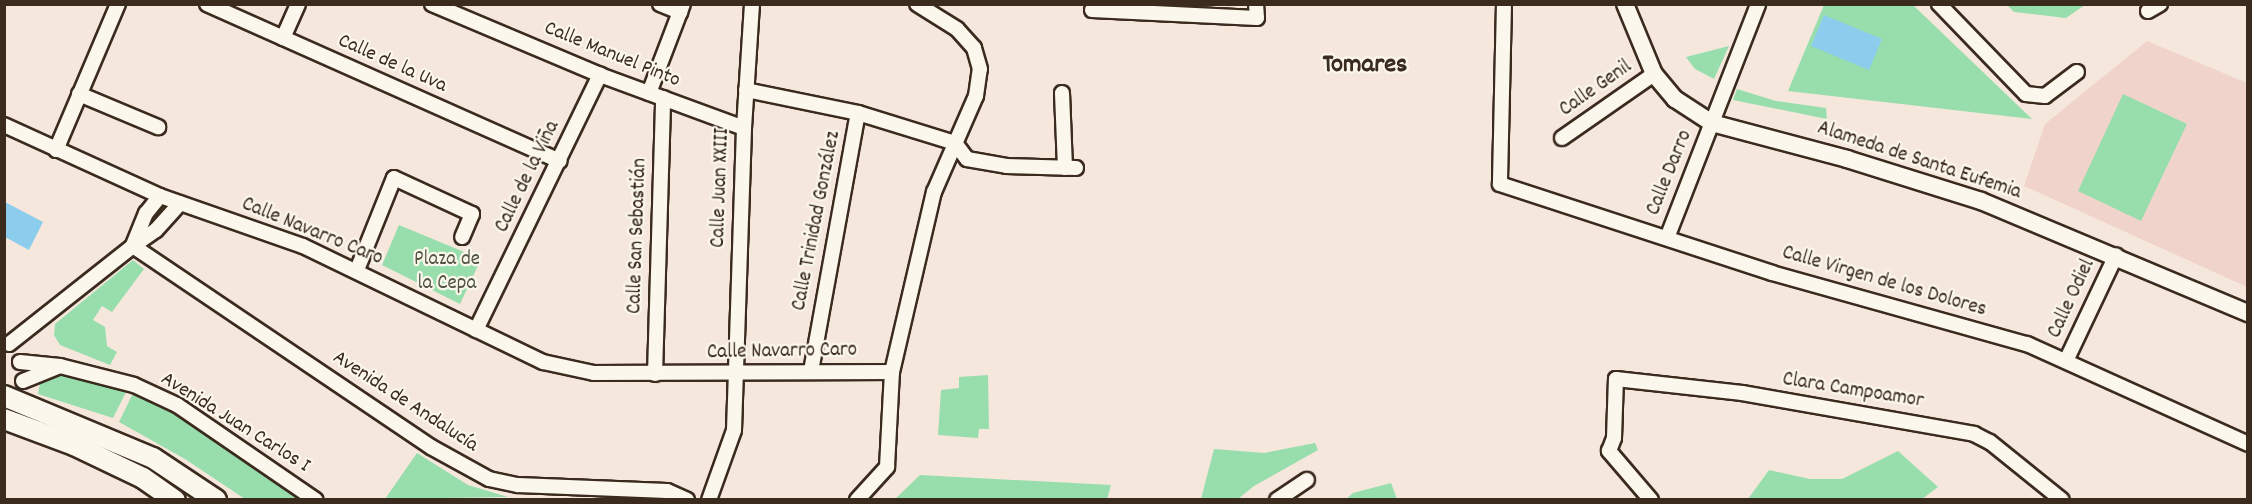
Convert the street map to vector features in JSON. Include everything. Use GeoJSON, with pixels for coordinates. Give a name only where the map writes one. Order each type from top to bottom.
{"type":"FeatureCollection","features":[{"type":"Feature","properties":{"kind":"main road"},"geometry":{"type":"LineString","coordinates":[[4,396],[153,458],[216,500]]}},
{"type":"Feature","properties":{"kind":"main road"},"geometry":{"type":"LineString","coordinates":[[4,420],[74,445],[143,478],[175,500]]}},
{"type":"Feature","properties":{"kind":"street"},"geometry":{"type":"LineString","coordinates":[[56,150],[118,4]]}},
{"type":"Feature","properties":{"kind":"street","name":"Calle de la Uva"},"geometry":{"type":"LineString","coordinates":[[207,4],[560,161]]}},
{"type":"Feature","properties":{"kind":"street"},"geometry":{"type":"LineString","coordinates":[[283,38],[298,4]]}},
{"type":"Feature","properties":{"kind":"street","name":"Calle Manuel Pinto"},"geometry":{"type":"LineString","coordinates":[[432,4],[600,75],[744,128]]}},
{"type":"Feature","properties":{"kind":"street"},"geometry":{"type":"LineString","coordinates":[[649,93],[682,8],[660,4]]}},
{"type":"Feature","properties":{"kind":"street","name":"Calle Juan XXIII"},"geometry":{"type":"LineString","coordinates":[[709,500],[734,430],[744,128],[752,4]]}},
{"type":"Feature","properties":{"kind":"street"},"geometry":{"type":"LineString","coordinates":[[856,500],[887,467],[892,372],[934,192],[976,96],[980,69],[974,48],[957,29],[916,4]]}},
{"type":"Feature","properties":{"kind":"street","name":"Calle Virgen de los Dolores"},"geometry":{"type":"LineString","coordinates":[[1504,4],[1500,184],[1772,273],[2027,345],[2247,444]]}},
{"type":"Feature","properties":{"kind":"street","name":"Alameda de Santa Eufemia"},"geometry":{"type":"LineString","coordinates":[[1625,4],[1654,74],[1675,99],[1712,123],[1847,159],[1981,201],[2116,255],[2247,313]]}},
{"type":"Feature","properties":{"kind":"street"},"geometry":{"type":"LineString","coordinates":[[1939,4],[2026,94],[2045,96],[2077,72]]}},
{"type":"Feature","properties":{"kind":"street","name":"Calle Darro"},"geometry":{"type":"LineString","coordinates":[[1667,238],[1756,5]]}},
{"type":"Feature","properties":{"kind":"street"},"geometry":{"type":"LineString","coordinates":[[1092,10],[1257,11]]}},
{"type":"Feature","properties":{"kind":"street","name":"Calle Genil"},"geometry":{"type":"LineString","coordinates":[[1562,138],[1654,74]]}},
{"type":"Feature","properties":{"kind":"street","name":"Calle de la Viña"},"geometry":{"type":"LineString","coordinates":[[476,330],[600,75]]}},
{"type":"Feature","properties":{"kind":"street"},"geometry":{"type":"LineString","coordinates":[[746,90],[858,113],[955,143],[968,159],[1006,166],[1070,168],[1062,93]]}},
{"type":"Feature","properties":{"kind":"street"},"geometry":{"type":"LineString","coordinates":[[79,94],[158,127]]}},
{"type":"Feature","properties":{"kind":"street","name":"Calle San Sebastián"},"geometry":{"type":"LineString","coordinates":[[655,374],[663,99]]}},
{"type":"Feature","properties":{"kind":"street","name":"Calle Trinidad González"},"geometry":{"type":"LineString","coordinates":[[811,371],[858,113]]}},
{"type":"Feature","properties":{"kind":"street","name":"Calle Navarro Caro"},"geometry":{"type":"LineString","coordinates":[[4,125],[160,196],[303,246],[357,270],[543,362],[594,373],[892,372]]}},
{"type":"Feature","properties":{"kind":"street"},"geometry":{"type":"LineString","coordinates":[[357,270],[394,178],[472,214],[462,237]]}},
{"type":"Feature","properties":{"kind":"street"},"geometry":{"type":"LineString","coordinates":[[133,246],[146,213],[160,196]]}},
{"type":"Feature","properties":{"kind":"street"},"geometry":{"type":"LineString","coordinates":[[9,344],[156,230],[180,203]]}},
{"type":"Feature","properties":{"kind":"street","name":"Avenida de Andalucía"},"geometry":{"type":"LineString","coordinates":[[133,246],[431,447],[489,479],[518,485],[667,491],[687,500]]}},
{"type":"Feature","properties":{"kind":"street","name":"Calle Odiel"},"geometry":{"type":"LineString","coordinates":[[2066,361],[2116,255]]}},
{"type":"Feature","properties":{"kind":"street","name":"Avenida Juan Carlos I"},"geometry":{"type":"LineString","coordinates":[[21,362],[60,366],[134,385],[177,405],[316,500]]}},
{"type":"Feature","properties":{"kind":"street"},"geometry":{"type":"LineString","coordinates":[[23,381],[60,366]]}},
{"type":"Feature","properties":{"kind":"street","name":"Clara Campoamor"},"geometry":{"type":"LineString","coordinates":[[1651,500],[1609,451],[1614,438],[1616,379],[1742,393],[1974,434],[1990,442],[2052,498]]}},
{"type":"Feature","properties":{"kind":"street"},"geometry":{"type":"LineString","coordinates":[[1277,500],[1307,480]]}},
{"type":"Feature","properties":{"kind":"shaded area"},"geometry":{"type":"Polygon","coordinates":[[[2147,41],[2247,83],[2247,287],[2024,186],[2045,124],[2147,41]]]}},
{"type":"Feature","properties":{"kind":"green space"},"geometry":{"type":"Polygon","coordinates":[[[1824,5],[1913,5],[2032,119],[1788,91],[1824,5]]]}},
{"type":"Feature","properties":{"kind":"green space"},"geometry":{"type":"Polygon","coordinates":[[[2007,5],[2085,5],[2066,18],[2014,12],[2007,5]]]}},
{"type":"Feature","properties":{"kind":"green space"},"geometry":{"type":"Polygon","coordinates":[[[1729,46],[1714,79],[1695,69],[1686,57],[1729,46]]]}},
{"type":"Feature","properties":{"kind":"green space"},"geometry":{"type":"Polygon","coordinates":[[[1737,89],[1776,101],[1826,108],[1827,119],[1733,100],[1737,89]]]}},
{"type":"Feature","properties":{"kind":"green space"},"geometry":{"type":"Polygon","coordinates":[[[2123,94],[2187,124],[2141,221],[2078,191],[2123,94]]]}},
{"type":"Feature","properties":{"kind":"green space","name":"Plaza de la Cepa"},"geometry":{"type":"Polygon","coordinates":[[[399,225],[481,259],[460,304],[382,265],[399,225]]]}},
{"type":"Feature","properties":{"kind":"green space"},"geometry":{"type":"Polygon","coordinates":[[[133,260],[144,269],[112,312],[102,306],[93,320],[105,327],[107,346],[117,352],[110,365],[60,345],[54,335],[55,324],[133,260]]]}},
{"type":"Feature","properties":{"kind":"green space"},"geometry":{"type":"Polygon","coordinates":[[[60,372],[128,388],[113,418],[38,394],[41,378],[60,372]]]}},
{"type":"Feature","properties":{"kind":"green space"},"geometry":{"type":"Polygon","coordinates":[[[988,375],[989,429],[979,429],[978,438],[938,435],[941,390],[959,388],[959,377],[988,375]]]}},
{"type":"Feature","properties":{"kind":"green space"},"geometry":{"type":"Polygon","coordinates":[[[135,389],[175,408],[309,499],[245,499],[185,459],[119,422],[135,389]]]}},
{"type":"Feature","properties":{"kind":"green space"},"geometry":{"type":"Polygon","coordinates":[[[1315,443],[1318,450],[1254,486],[1238,499],[1201,499],[1214,449],[1264,453],[1315,443]]]}},
{"type":"Feature","properties":{"kind":"green space"},"geometry":{"type":"Polygon","coordinates":[[[1898,451],[1938,487],[1922,499],[1748,499],[1769,470],[1810,479],[1842,479],[1898,451]]]}},
{"type":"Feature","properties":{"kind":"green space"},"geometry":{"type":"Polygon","coordinates":[[[417,453],[468,485],[508,497],[385,499],[417,453]]]}},
{"type":"Feature","properties":{"kind":"green space"},"geometry":{"type":"Polygon","coordinates":[[[920,475],[1111,485],[1107,499],[895,499],[920,475]]]}},
{"type":"Feature","properties":{"kind":"green space"},"geometry":{"type":"Polygon","coordinates":[[[1391,483],[1397,499],[1346,499],[1353,493],[1391,483]]]}},
{"type":"Feature","properties":{"kind":"water"},"geometry":{"type":"Polygon","coordinates":[[[1824,15],[1882,39],[1869,70],[1811,46],[1824,15]]]}},
{"type":"Feature","properties":{"kind":"water"},"geometry":{"type":"Polygon","coordinates":[[[5,202],[43,222],[29,250],[5,237],[5,202]]]}},
{"type":"Feature","properties":{"kind":"district","name":"Tomares"},"geometry":{"type":"Point","coordinates":[1365,66]}}]}
